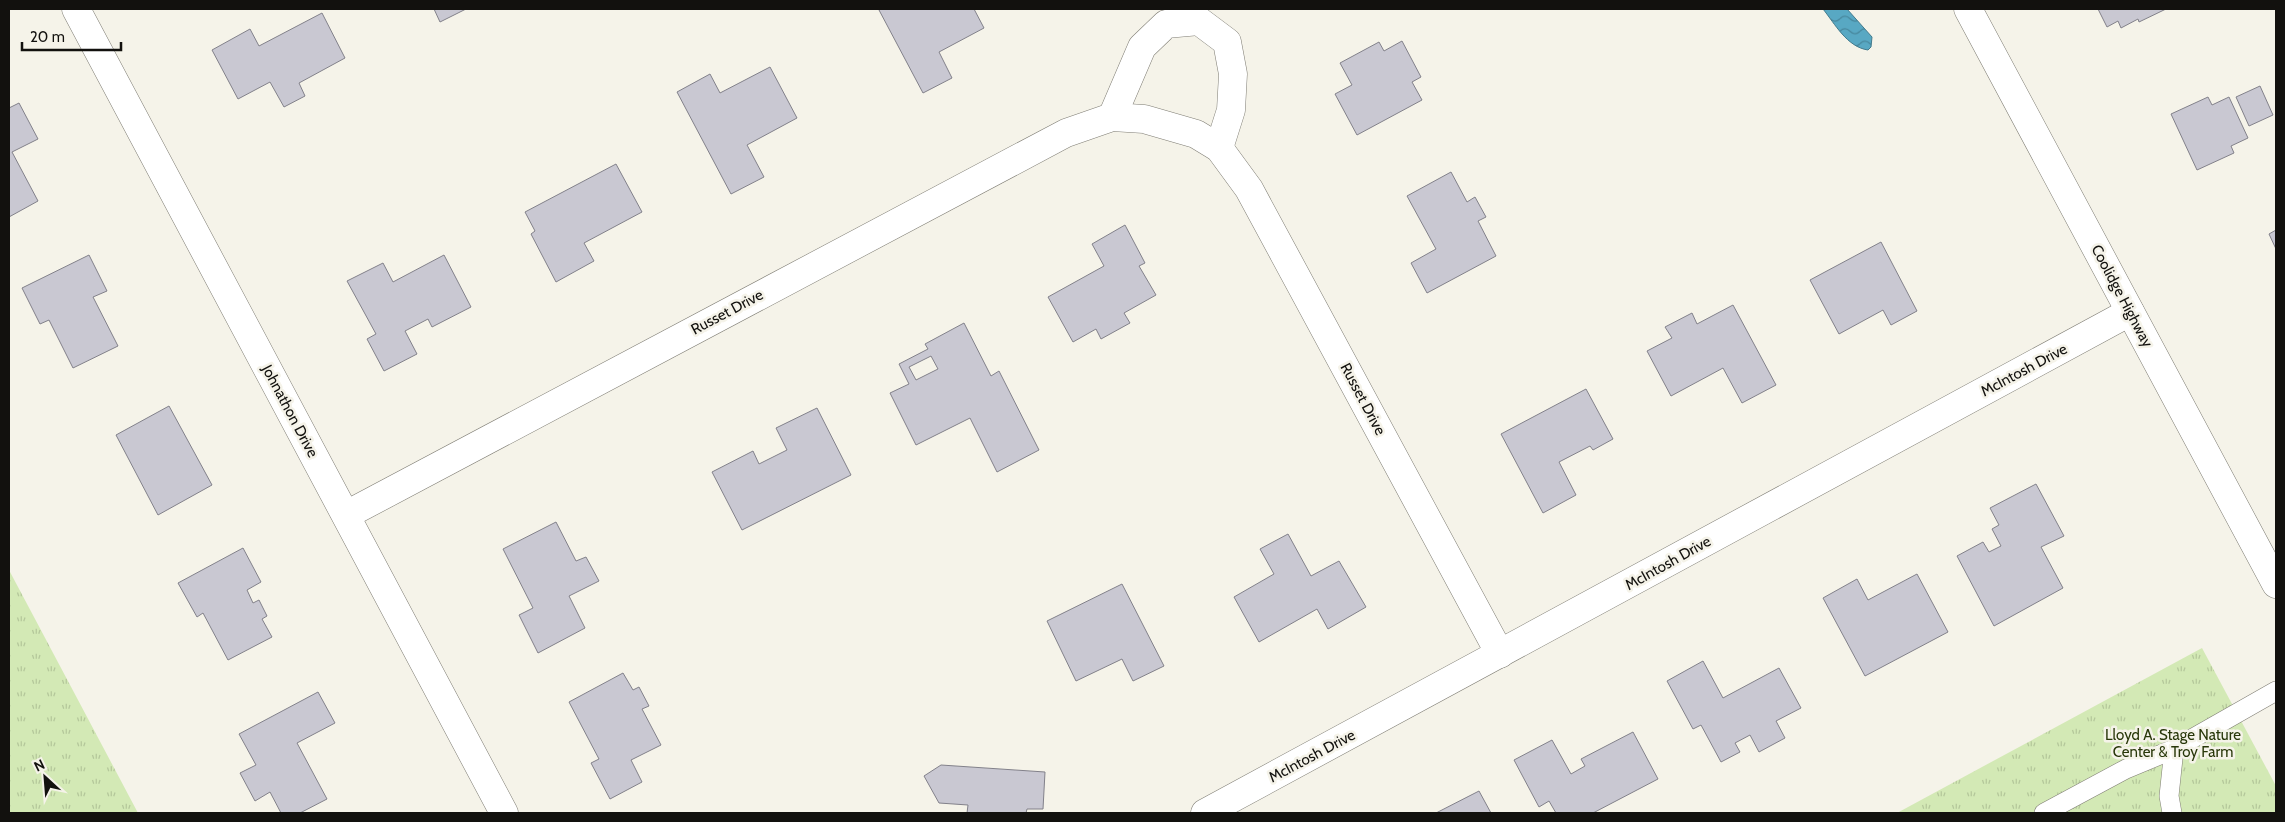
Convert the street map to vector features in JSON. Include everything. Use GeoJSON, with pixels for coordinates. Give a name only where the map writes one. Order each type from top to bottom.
{"type":"FeatureCollection","features":[{"type":"Feature","properties":{"kind":"street","name":"Johnathon Drive"},"geometry":{"type":"LineString","coordinates":[[76,9],[504,813]]}},
{"type":"Feature","properties":{"kind":"street","name":"Coolidge Highway"},"geometry":{"type":"LineString","coordinates":[[1968,9],[2276,584]]}},
{"type":"Feature","properties":{"kind":"street"},"geometry":{"type":"LineString","coordinates":[[1112,117],[1142,47],[1166,24],[1199,21],[1227,42],[1233,74],[1231,110],[1219,148]]}},
{"type":"Feature","properties":{"kind":"street","name":"Russet Drive"},"geometry":{"type":"LineString","coordinates":[[346,515],[1066,133],[1112,117],[1144,119],[1196,134],[1219,148],[1249,189],[1500,654]]}},
{"type":"Feature","properties":{"kind":"street","name":"McIntosh Drive"},"geometry":{"type":"LineString","coordinates":[[1205,813],[2130,312]]}},
{"type":"Feature","properties":{"kind":"lane"},"geometry":{"type":"LineString","coordinates":[[2046,811],[2126,769],[2174,749],[2276,691]]}},
{"type":"Feature","properties":{"kind":"lane"},"geometry":{"type":"LineString","coordinates":[[2172,813],[2169,796],[2174,749]]}},
{"type":"Feature","properties":{"kind":"green space"},"geometry":{"type":"Polygon","coordinates":[[[9,570],[138,813],[9,813],[9,570]]]}},
{"type":"Feature","properties":{"kind":"green space","name":"Lloyd A. Stage Nature Center & Troy Farm"},"geometry":{"type":"Polygon","coordinates":[[[2202,648],[2276,786],[2276,813],[1897,813],[2202,648]]]}},
{"type":"Feature","properties":{"kind":"water"},"geometry":{"type":"Polygon","coordinates":[[[1823,9],[1847,9],[1872,37],[1871,47],[1868,50],[1861,48],[1848,40],[1823,9]]]}},
{"type":"Feature","properties":{"kind":"building"},"geometry":{"type":"Polygon","coordinates":[[[434,9],[466,9],[440,22],[434,9]]]}},
{"type":"Feature","properties":{"kind":"building"},"geometry":{"type":"Polygon","coordinates":[[[974,9],[984,28],[939,52],[952,78],[923,93],[879,10],[974,9]]]}},
{"type":"Feature","properties":{"kind":"building"},"geometry":{"type":"Polygon","coordinates":[[[2098,9],[2166,9],[2139,22],[2138,19],[2121,28],[2118,21],[2107,27],[2098,9]]]}},
{"type":"Feature","properties":{"kind":"building"},"geometry":{"type":"Polygon","coordinates":[[[322,13],[345,58],[299,83],[305,96],[284,107],[270,82],[238,99],[212,50],[250,29],[259,46],[322,13]]]}},
{"type":"Feature","properties":{"kind":"building"},"geometry":{"type":"Polygon","coordinates":[[[1402,41],[1421,77],[1412,82],[1422,100],[1357,135],[1335,94],[1352,85],[1340,63],[1379,42],[1384,51],[1402,41]]]}},
{"type":"Feature","properties":{"kind":"building"},"geometry":{"type":"Polygon","coordinates":[[[770,67],[797,118],[747,145],[764,177],[731,194],[677,92],[710,74],[720,93],[770,67]]]}},
{"type":"Feature","properties":{"kind":"building"},"geometry":{"type":"Polygon","coordinates":[[[2260,86],[2273,115],[2249,126],[2236,97],[2260,86]]]}},
{"type":"Feature","properties":{"kind":"building"},"geometry":{"type":"Polygon","coordinates":[[[2208,97],[2212,105],[2229,97],[2248,138],[2231,146],[2234,153],[2197,170],[2171,114],[2208,97]]]}},
{"type":"Feature","properties":{"kind":"building"},"geometry":{"type":"Polygon","coordinates":[[[19,103],[38,139],[12,152],[38,201],[9,217],[9,108],[19,103]]]}},
{"type":"Feature","properties":{"kind":"building"},"geometry":{"type":"Polygon","coordinates":[[[616,164],[642,212],[584,243],[594,261],[556,282],[531,234],[535,231],[525,212],[616,164]]]}},
{"type":"Feature","properties":{"kind":"building"},"geometry":{"type":"Polygon","coordinates":[[[1451,172],[1467,202],[1475,197],[1486,217],[1478,221],[1496,256],[1427,293],[1411,263],[1436,249],[1407,196],[1451,172]]]}},
{"type":"Feature","properties":{"kind":"building"},"geometry":{"type":"Polygon","coordinates":[[[1125,225],[1145,263],[1139,266],[1156,295],[1124,313],[1130,323],[1101,339],[1096,329],[1073,342],[1048,297],[1104,266],[1092,244],[1125,225]]]}},
{"type":"Feature","properties":{"kind":"building"},"geometry":{"type":"Polygon","coordinates":[[[2276,230],[2276,249],[2269,234],[2276,230]]]}},
{"type":"Feature","properties":{"kind":"building"},"geometry":{"type":"Polygon","coordinates":[[[1881,242],[1917,311],[1891,325],[1883,310],[1839,334],[1810,280],[1881,242]]]}},
{"type":"Feature","properties":{"kind":"building"},"geometry":{"type":"Polygon","coordinates":[[[89,255],[107,291],[93,297],[118,346],[73,368],[49,320],[40,324],[22,288],[89,255]]]}},
{"type":"Feature","properties":{"kind":"building"},"geometry":{"type":"Polygon","coordinates":[[[444,255],[471,307],[432,327],[428,319],[405,331],[417,354],[384,371],[367,339],[376,334],[347,281],[383,263],[393,282],[444,255]]]}},
{"type":"Feature","properties":{"kind":"building"},"geometry":{"type":"Polygon","coordinates":[[[1733,305],[1776,385],[1742,403],[1723,368],[1671,396],[1647,351],[1672,338],[1665,327],[1692,313],[1697,324],[1733,305]]]}},
{"type":"Feature","properties":{"kind":"building"},"geometry":{"type":"Polygon","coordinates":[[[964,323],[991,376],[999,371],[1039,450],[997,472],[970,418],[916,445],[890,393],[909,384],[899,364],[928,349],[925,344],[964,323]],[[931,356],[909,367],[916,380],[938,369],[931,356]]]}},
{"type":"Feature","properties":{"kind":"building"},"geometry":{"type":"Polygon","coordinates":[[[1586,389],[1613,439],[1593,450],[1590,446],[1559,462],[1576,495],[1543,513],[1501,434],[1586,389]]]}},
{"type":"Feature","properties":{"kind":"building"},"geometry":{"type":"Polygon","coordinates":[[[169,406],[212,485],[158,515],[116,435],[169,406]]]}},
{"type":"Feature","properties":{"kind":"building"},"geometry":{"type":"Polygon","coordinates":[[[817,408],[851,475],[742,530],[712,472],[753,451],[759,464],[787,450],[776,428],[817,408]]]}},
{"type":"Feature","properties":{"kind":"building"},"geometry":{"type":"Polygon","coordinates":[[[2036,484],[2064,536],[2041,547],[2063,588],[1994,626],[1957,556],[1983,542],[1989,552],[2001,546],[1992,529],[1999,525],[1990,508],[2036,484]]]}},
{"type":"Feature","properties":{"kind":"building"},"geometry":{"type":"Polygon","coordinates":[[[556,522],[576,561],[586,557],[599,581],[569,596],[585,628],[538,653],[519,615],[533,608],[503,549],[556,522]]]}},
{"type":"Feature","properties":{"kind":"building"},"geometry":{"type":"Polygon","coordinates":[[[1288,534],[1311,576],[1339,561],[1366,607],[1328,629],[1317,609],[1259,642],[1234,597],[1274,574],[1260,549],[1288,534]]]}},
{"type":"Feature","properties":{"kind":"building"},"geometry":{"type":"Polygon","coordinates":[[[243,548],[261,582],[247,590],[253,603],[259,600],[267,616],[262,619],[272,637],[228,660],[203,613],[197,617],[178,583],[243,548]]]}},
{"type":"Feature","properties":{"kind":"building"},"geometry":{"type":"Polygon","coordinates":[[[1917,574],[1948,632],[1865,676],[1823,598],[1857,579],[1868,600],[1917,574]]]}},
{"type":"Feature","properties":{"kind":"building"},"geometry":{"type":"Polygon","coordinates":[[[1122,584],[1164,666],[1133,681],[1122,659],[1076,681],[1047,621],[1122,584]]]}},
{"type":"Feature","properties":{"kind":"building"},"geometry":{"type":"Polygon","coordinates":[[[1703,661],[1723,698],[1779,668],[1801,708],[1776,721],[1785,738],[1759,752],[1750,735],[1735,743],[1740,752],[1721,762],[1701,725],[1693,729],[1667,681],[1703,661]]]}},
{"type":"Feature","properties":{"kind":"building"},"geometry":{"type":"Polygon","coordinates":[[[623,673],[633,690],[639,687],[649,706],[642,709],[661,745],[631,760],[642,782],[610,799],[591,763],[599,759],[569,702],[623,673]]]}},
{"type":"Feature","properties":{"kind":"building"},"geometry":{"type":"Polygon","coordinates":[[[318,692],[335,723],[297,743],[327,799],[300,813],[281,813],[270,792],[255,801],[240,773],[256,765],[239,734],[318,692]]]}},
{"type":"Feature","properties":{"kind":"building"},"geometry":{"type":"Polygon","coordinates":[[[1633,732],[1658,779],[1593,813],[1556,813],[1549,801],[1539,807],[1514,760],[1552,740],[1571,774],[1585,766],[1581,759],[1633,732]]]}},
{"type":"Feature","properties":{"kind":"building"},"geometry":{"type":"Polygon","coordinates":[[[941,765],[1045,772],[1043,809],[1027,809],[1026,813],[967,813],[968,805],[939,803],[924,776],[941,765]]]}},
{"type":"Feature","properties":{"kind":"building"},"geometry":{"type":"Polygon","coordinates":[[[1479,791],[1491,813],[1436,813],[1479,791]]]}}]}
